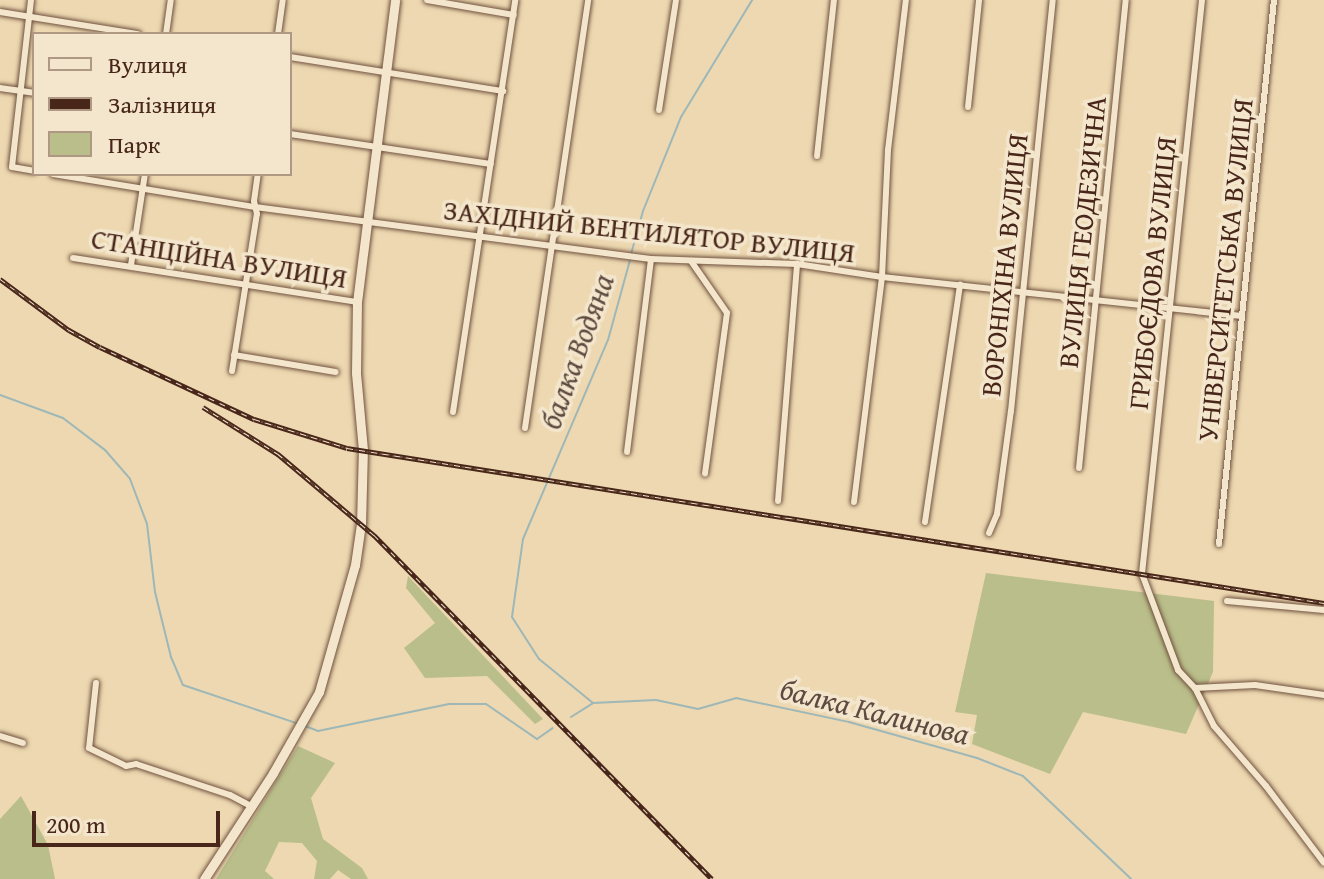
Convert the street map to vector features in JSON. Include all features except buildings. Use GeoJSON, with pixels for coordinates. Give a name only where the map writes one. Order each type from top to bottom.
{"type":"FeatureCollection","features":[{"type":"Feature","properties":{"kind":"street"},"geometry":{"type":"LineString","coordinates":[[31,0],[12,167],[32,171]]}},
{"type":"Feature","properties":{"kind":"street"},"geometry":{"type":"LineString","coordinates":[[166,32],[171,0]]}},
{"type":"Feature","properties":{"kind":"street"},"geometry":{"type":"LineString","coordinates":[[278,32],[283,0]]}},
{"type":"Feature","properties":{"kind":"street"},"geometry":{"type":"LineString","coordinates":[[204,879],[319,692],[355,565],[361,524],[363,450],[356,373],[357,302],[395,0]]}},
{"type":"Feature","properties":{"kind":"street"},"geometry":{"type":"LineString","coordinates":[[427,0],[514,15]]}},
{"type":"Feature","properties":{"kind":"street"},"geometry":{"type":"LineString","coordinates":[[453,412],[515,0]]}},
{"type":"Feature","properties":{"kind":"street"},"geometry":{"type":"LineString","coordinates":[[525,428],[588,0]]}},
{"type":"Feature","properties":{"kind":"street"},"geometry":{"type":"LineString","coordinates":[[659,110],[676,0]]}},
{"type":"Feature","properties":{"kind":"street"},"geometry":{"type":"LineString","coordinates":[[817,156],[834,0]]}},
{"type":"Feature","properties":{"kind":"street"},"geometry":{"type":"LineString","coordinates":[[854,502],[882,277],[888,150],[906,0]]}},
{"type":"Feature","properties":{"kind":"street"},"geometry":{"type":"LineString","coordinates":[[968,107],[979,0]]}},
{"type":"Feature","properties":{"kind":"street","name":"ВОРОНІХІНА ВУЛИЦЯ"},"geometry":{"type":"LineString","coordinates":[[989,533],[997,514],[1024,292],[1053,0]]}},
{"type":"Feature","properties":{"kind":"street","name":"ВУЛИЦЯ ГЕОДЕЗИЧНА"},"geometry":{"type":"LineString","coordinates":[[1079,468],[1126,0]]}},
{"type":"Feature","properties":{"kind":"street","name":"ГРИБОЄДОВА ВУЛИЦЯ"},"geometry":{"type":"LineString","coordinates":[[1202,0],[1142,574],[1178,670],[1195,688],[1214,726],[1266,786],[1324,863]]}},
{"type":"Feature","properties":{"kind":"street","name":"УНІВЕРСИТЕТСЬКА ВУЛИЦЯ"},"geometry":{"type":"LineString","coordinates":[[1219,544],[1274,0]]}},
{"type":"Feature","properties":{"kind":"street"},"geometry":{"type":"LineString","coordinates":[[0,12],[126,32]]}},
{"type":"Feature","properties":{"kind":"street"},"geometry":{"type":"LineString","coordinates":[[292,57],[503,91]]}},
{"type":"Feature","properties":{"kind":"street"},"geometry":{"type":"LineString","coordinates":[[0,88],[32,93]]}},
{"type":"Feature","properties":{"kind":"street"},"geometry":{"type":"LineString","coordinates":[[292,134],[491,164]]}},
{"type":"Feature","properties":{"kind":"street","name":"ЗАХІДНИЙ ВЕНТИЛЯТОР ВУЛИЦЯ"},"geometry":{"type":"LineString","coordinates":[[65,176],[367,223],[651,259],[797,264],[882,277],[1242,316]]}},
{"type":"Feature","properties":{"kind":"street"},"geometry":{"type":"LineString","coordinates":[[131,265],[145,176]]}},
{"type":"Feature","properties":{"kind":"street"},"geometry":{"type":"LineString","coordinates":[[232,371],[258,176]]}},
{"type":"Feature","properties":{"kind":"street","name":"СТАНЦІЙНА ВУЛИЦЯ"},"geometry":{"type":"LineString","coordinates":[[73,258],[357,302]]}},
{"type":"Feature","properties":{"kind":"street"},"geometry":{"type":"LineString","coordinates":[[627,452],[651,259]]}},
{"type":"Feature","properties":{"kind":"street"},"geometry":{"type":"LineString","coordinates":[[691,261],[727,313],[705,473]]}},
{"type":"Feature","properties":{"kind":"street"},"geometry":{"type":"LineString","coordinates":[[778,501],[797,264]]}},
{"type":"Feature","properties":{"kind":"street"},"geometry":{"type":"LineString","coordinates":[[925,522],[960,285]]}},
{"type":"Feature","properties":{"kind":"street"},"geometry":{"type":"LineString","coordinates":[[234,355],[336,372]]}},
{"type":"Feature","properties":{"kind":"street"},"geometry":{"type":"LineString","coordinates":[[1227,601],[1324,610]]}},
{"type":"Feature","properties":{"kind":"street"},"geometry":{"type":"LineString","coordinates":[[96,683],[89,748],[126,766],[136,764],[230,795],[251,806]]}},
{"type":"Feature","properties":{"kind":"street"},"geometry":{"type":"LineString","coordinates":[[1195,688],[1255,685],[1324,695]]}},
{"type":"Feature","properties":{"kind":"street"},"geometry":{"type":"LineString","coordinates":[[0,736],[23,743]]}},
{"type":"Feature","properties":{"kind":"green space"},"geometry":{"type":"Polygon","coordinates":[[[986,573],[1214,601],[1213,672],[1186,734],[1083,712],[1050,774],[972,744],[977,715],[955,712],[986,573]]]}},
{"type":"Feature","properties":{"kind":"green space"},"geometry":{"type":"Polygon","coordinates":[[[408,576],[543,719],[535,724],[487,676],[425,678],[404,648],[435,623],[406,588],[408,576]]]}},
{"type":"Feature","properties":{"kind":"green space"},"geometry":{"type":"Polygon","coordinates":[[[298,746],[335,763],[311,798],[323,839],[362,868],[368,879],[351,879],[338,870],[330,879],[314,879],[317,861],[302,843],[279,842],[265,871],[274,879],[216,879],[298,746]]]}},
{"type":"Feature","properties":{"kind":"green space"},"geometry":{"type":"Polygon","coordinates":[[[21,796],[48,845],[55,879],[0,879],[0,819],[21,796]]]}},
{"type":"Feature","properties":{"kind":"waterway","name":"балка Водяна"},"geometry":{"type":"LineString","coordinates":[[631,254],[643,211],[681,117],[752,0]]}},
{"type":"Feature","properties":{"kind":"waterway","name":"балка Водяна"},"geometry":{"type":"LineString","coordinates":[[593,703],[539,659],[512,617],[523,539],[608,340],[630,260]]}},
{"type":"Feature","properties":{"kind":"waterway","name":"балка Калинова"},"geometry":{"type":"LineString","coordinates":[[0,395],[63,418],[105,450],[130,479],[147,524],[155,592],[171,657],[183,685],[299,724]]}},
{"type":"Feature","properties":{"kind":"waterway","name":"балка Калинова"},"geometry":{"type":"LineString","coordinates":[[571,717],[593,703],[656,700],[698,709],[736,698],[849,722],[977,758],[1023,776],[1131,879]]}},
{"type":"Feature","properties":{"kind":"waterway","name":"балка Калинова"},"geometry":{"type":"LineString","coordinates":[[305,726],[318,731],[450,704],[486,704],[537,739],[553,728]]}},
{"type":"Feature","properties":{"kind":"railway"},"geometry":{"type":"LineString","coordinates":[[0,279],[69,330],[100,347],[254,419],[347,448],[1324,603]]}},
{"type":"Feature","properties":{"kind":"railway"},"geometry":{"type":"LineString","coordinates":[[203,407],[278,454],[374,535],[712,879]]}}]}
